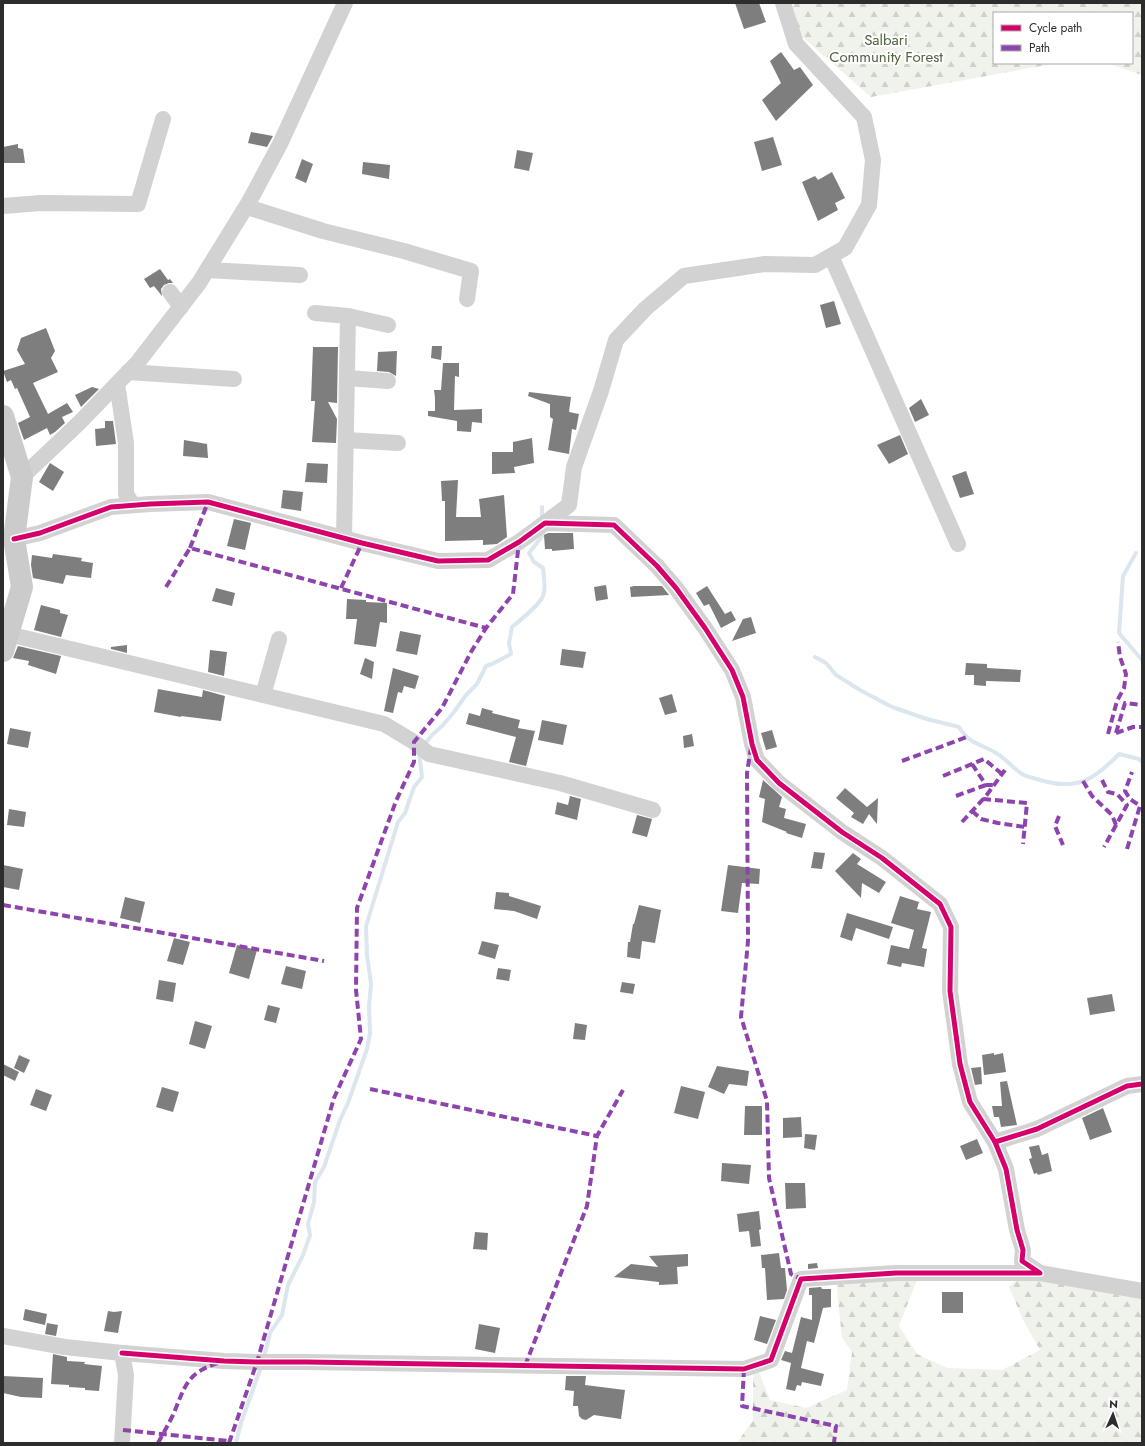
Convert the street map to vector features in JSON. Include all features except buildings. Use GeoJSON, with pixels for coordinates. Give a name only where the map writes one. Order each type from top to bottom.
{"type":"FeatureCollection","features":[{"type":"Feature","properties":{"kind":"street"},"geometry":{"type":"LineString","coordinates":[[22,477],[80,422],[138,362],[181,307],[207,270],[247,206],[280,144],[345,3]]}},
{"type":"Feature","properties":{"kind":"street"},"geometry":{"type":"LineString","coordinates":[[14,538],[40,533],[111,507],[208,502],[438,561],[488,560],[519,542],[569,505],[574,467],[601,392],[616,340],[646,309],[684,276],[765,264],[816,265],[845,248],[869,205],[874,160],[864,117],[796,44],[783,3]]}},
{"type":"Feature","properties":{"kind":"street"},"geometry":{"type":"LineString","coordinates":[[3,206],[41,203],[138,204],[163,119]]}},
{"type":"Feature","properties":{"kind":"street"},"geometry":{"type":"LineString","coordinates":[[247,206],[323,231],[404,251],[471,271],[467,299]]}},
{"type":"Feature","properties":{"kind":"street"},"geometry":{"type":"LineString","coordinates":[[831,256],[958,544]]}},
{"type":"Feature","properties":{"kind":"street"},"geometry":{"type":"LineString","coordinates":[[207,270],[300,275]]}},
{"type":"Feature","properties":{"kind":"street"},"geometry":{"type":"LineString","coordinates":[[170,292],[181,307]]}},
{"type":"Feature","properties":{"kind":"street"},"geometry":{"type":"LineString","coordinates":[[315,313],[348,316],[388,325]]}},
{"type":"Feature","properties":{"kind":"street"},"geometry":{"type":"LineString","coordinates":[[344,538],[348,316]]}},
{"type":"Feature","properties":{"kind":"street"},"geometry":{"type":"LineString","coordinates":[[123,378],[234,379]]}},
{"type":"Feature","properties":{"kind":"street"},"geometry":{"type":"LineString","coordinates":[[123,378],[126,443],[126,494],[133,505]]}},
{"type":"Feature","properties":{"kind":"street"},"geometry":{"type":"LineString","coordinates":[[347,378],[388,381]]}},
{"type":"Feature","properties":{"kind":"street"},"geometry":{"type":"LineString","coordinates":[[3,416],[22,477],[14,538],[22,587],[6,642],[264,695],[384,724],[414,742],[429,754],[560,783],[653,810]]}},
{"type":"Feature","properties":{"kind":"street"},"geometry":{"type":"LineString","coordinates":[[346,440],[398,443]]}},
{"type":"Feature","properties":{"kind":"street"},"geometry":{"type":"LineString","coordinates":[[545,523],[614,524],[657,566],[676,588],[705,628],[732,670],[743,697],[752,744],[757,760],[779,783],[842,832],[882,858],[940,904],[951,927],[950,991],[960,1064],[970,1102],[995,1142],[1006,1168],[1017,1230],[1023,1250],[1022,1261],[1040,1273]]}},
{"type":"Feature","properties":{"kind":"street"},"geometry":{"type":"LineString","coordinates":[[264,695],[280,639]]}},
{"type":"Feature","properties":{"kind":"street"},"geometry":{"type":"LineString","coordinates":[[995,1142],[1037,1129],[1127,1086],[1142,1084]]}},
{"type":"Feature","properties":{"kind":"street"},"geometry":{"type":"LineString","coordinates":[[3,1336],[65,1347],[122,1353],[257,1362],[744,1369],[771,1360],[801,1279],[896,1273],[1040,1273],[1142,1291]]}},
{"type":"Feature","properties":{"kind":"street"},"geometry":{"type":"LineString","coordinates":[[122,1353],[126,1375],[122,1443]]}},
{"type":"Feature","properties":{"kind":"green space","name":"Salbari Community Forest"},"geometry":{"type":"Polygon","coordinates":[[[792,3],[1142,3],[1142,75],[1109,64],[1133,64],[1133,12],[993,12],[993,64],[1052,64],[871,97],[800,35],[792,3]]]}},
{"type":"Feature","properties":{"kind":"green space"},"geometry":{"type":"Polygon","coordinates":[[[1021,1275],[1142,1294],[1142,1443],[737,1443],[753,1420],[753,1373],[759,1372],[770,1400],[806,1408],[847,1390],[852,1352],[842,1338],[836,1281],[917,1280],[899,1326],[917,1354],[947,1368],[1002,1370],[1040,1350],[1023,1320],[1009,1287],[1021,1275]]]}},
{"type":"Feature","properties":{"kind":"waterway"},"geometry":{"type":"LineString","coordinates":[[542,507],[542,519]]}},
{"type":"Feature","properties":{"kind":"waterway"},"geometry":{"type":"LineString","coordinates":[[424,745],[443,725],[466,695],[477,684],[486,666],[511,654],[509,643],[512,627],[529,613],[541,600],[544,589],[543,568],[534,562],[529,553],[543,535],[543,530]]}},
{"type":"Feature","properties":{"kind":"waterway"},"geometry":{"type":"LineString","coordinates":[[1136,553],[1123,576],[1119,633],[1142,660]]}},
{"type":"Feature","properties":{"kind":"waterway"},"geometry":{"type":"LineString","coordinates":[[815,657],[826,663],[836,675],[892,707],[927,719],[959,727],[971,740],[996,753],[1019,772],[1028,777],[1053,783],[1075,783],[1093,777],[1119,754],[1139,759],[1142,762]]}},
{"type":"Feature","properties":{"kind":"waterway"},"geometry":{"type":"LineString","coordinates":[[265,1353],[270,1333],[282,1315],[288,1285],[303,1255],[310,1235],[308,1224],[314,1202],[315,1182],[324,1167],[367,1049],[370,1033],[369,1006],[371,984],[367,955],[366,926],[398,822],[405,813],[414,787],[422,777],[419,752]]}},
{"type":"Feature","properties":{"kind":"waterway"},"geometry":{"type":"LineString","coordinates":[[236,1443],[241,1423],[261,1367]]}},
{"type":"Feature","properties":{"kind":"marked path"},"geometry":{"type":"LineString","coordinates":[[190,548],[208,502]]}},
{"type":"Feature","properties":{"kind":"marked path"},"geometry":{"type":"LineString","coordinates":[[166,587],[190,548],[486,628],[513,594],[519,542]]}},
{"type":"Feature","properties":{"kind":"marked path"},"geometry":{"type":"LineString","coordinates":[[341,588],[362,543]]}},
{"type":"Feature","properties":{"kind":"marked path"},"geometry":{"type":"LineString","coordinates":[[229,1443],[257,1362],[334,1098],[361,1039],[356,990],[357,908],[396,801],[414,762],[414,742],[442,708],[471,652],[486,628]]}},
{"type":"Feature","properties":{"kind":"marked path"},"geometry":{"type":"LineString","coordinates":[[1108,734],[1117,701],[1124,688],[1126,674],[1120,657],[1118,642]]}},
{"type":"Feature","properties":{"kind":"marked path"},"geometry":{"type":"LineString","coordinates":[[1116,733],[1125,703],[1142,705]]}},
{"type":"Feature","properties":{"kind":"marked path"},"geometry":{"type":"LineString","coordinates":[[1116,733],[1133,727],[1142,727]]}},
{"type":"Feature","properties":{"kind":"marked path"},"geometry":{"type":"LineString","coordinates":[[902,761],[967,737]]}},
{"type":"Feature","properties":{"kind":"marked path"},"geometry":{"type":"LineString","coordinates":[[751,747],[747,773],[748,941],[741,1017],[767,1101],[769,1178],[791,1274],[801,1279]]}},
{"type":"Feature","properties":{"kind":"marked path"},"geometry":{"type":"LineString","coordinates":[[943,776],[984,759],[1002,774]]}},
{"type":"Feature","properties":{"kind":"marked path"},"geometry":{"type":"LineString","coordinates":[[972,764],[986,785],[994,785]]}},
{"type":"Feature","properties":{"kind":"marked path"},"geometry":{"type":"LineString","coordinates":[[962,822],[986,796],[1005,770]]}},
{"type":"Feature","properties":{"kind":"marked path"},"geometry":{"type":"LineString","coordinates":[[1127,849],[1140,806],[1130,799],[1125,791],[1132,772]]}},
{"type":"Feature","properties":{"kind":"marked path"},"geometry":{"type":"LineString","coordinates":[[1102,780],[1108,792],[1117,794],[1127,805],[1104,847]]}},
{"type":"Feature","properties":{"kind":"marked path"},"geometry":{"type":"LineString","coordinates":[[1083,781],[1092,796],[1112,815],[1116,825]]}},
{"type":"Feature","properties":{"kind":"marked path"},"geometry":{"type":"LineString","coordinates":[[956,796],[986,785]]}},
{"type":"Feature","properties":{"kind":"marked path"},"geometry":{"type":"LineString","coordinates":[[983,799],[1027,803],[1023,844]]}},
{"type":"Feature","properties":{"kind":"marked path"},"geometry":{"type":"LineString","coordinates":[[972,811],[981,819],[1025,827]]}},
{"type":"Feature","properties":{"kind":"marked path"},"geometry":{"type":"LineString","coordinates":[[1059,816],[1055,826],[1063,845]]}},
{"type":"Feature","properties":{"kind":"marked path"},"geometry":{"type":"LineString","coordinates":[[3,905],[324,961]]}},
{"type":"Feature","properties":{"kind":"marked path"},"geometry":{"type":"LineString","coordinates":[[370,1089],[597,1136]]}},
{"type":"Feature","properties":{"kind":"marked path"},"geometry":{"type":"LineString","coordinates":[[525,1366],[587,1206],[597,1136],[623,1090]]}},
{"type":"Feature","properties":{"kind":"marked path"},"geometry":{"type":"LineString","coordinates":[[158,1443],[188,1382],[199,1371],[218,1363]]}},
{"type":"Feature","properties":{"kind":"marked path"},"geometry":{"type":"LineString","coordinates":[[744,1369],[742,1406],[836,1426],[834,1443]]}},
{"type":"Feature","properties":{"kind":"marked path"},"geometry":{"type":"LineString","coordinates":[[123,1430],[229,1441]]}},
{"type":"Feature","properties":{"kind":"cycle path"},"geometry":{"type":"LineString","coordinates":[[14,539],[40,533],[111,507],[208,502],[362,543],[438,561],[488,560],[519,542],[545,523],[614,525],[657,566],[676,588],[705,628],[732,670],[743,697],[752,744],[757,760],[779,783],[842,832],[882,858],[940,904],[951,927],[950,991],[960,1064],[970,1102],[995,1142]]}},
{"type":"Feature","properties":{"kind":"cycle path"},"geometry":{"type":"LineString","coordinates":[[122,1353],[257,1362],[744,1369],[771,1360],[801,1279],[896,1273],[1040,1273],[1022,1261],[1023,1250],[1017,1230],[1006,1169],[995,1142],[1037,1129],[1127,1086],[1142,1084]]}}]}
